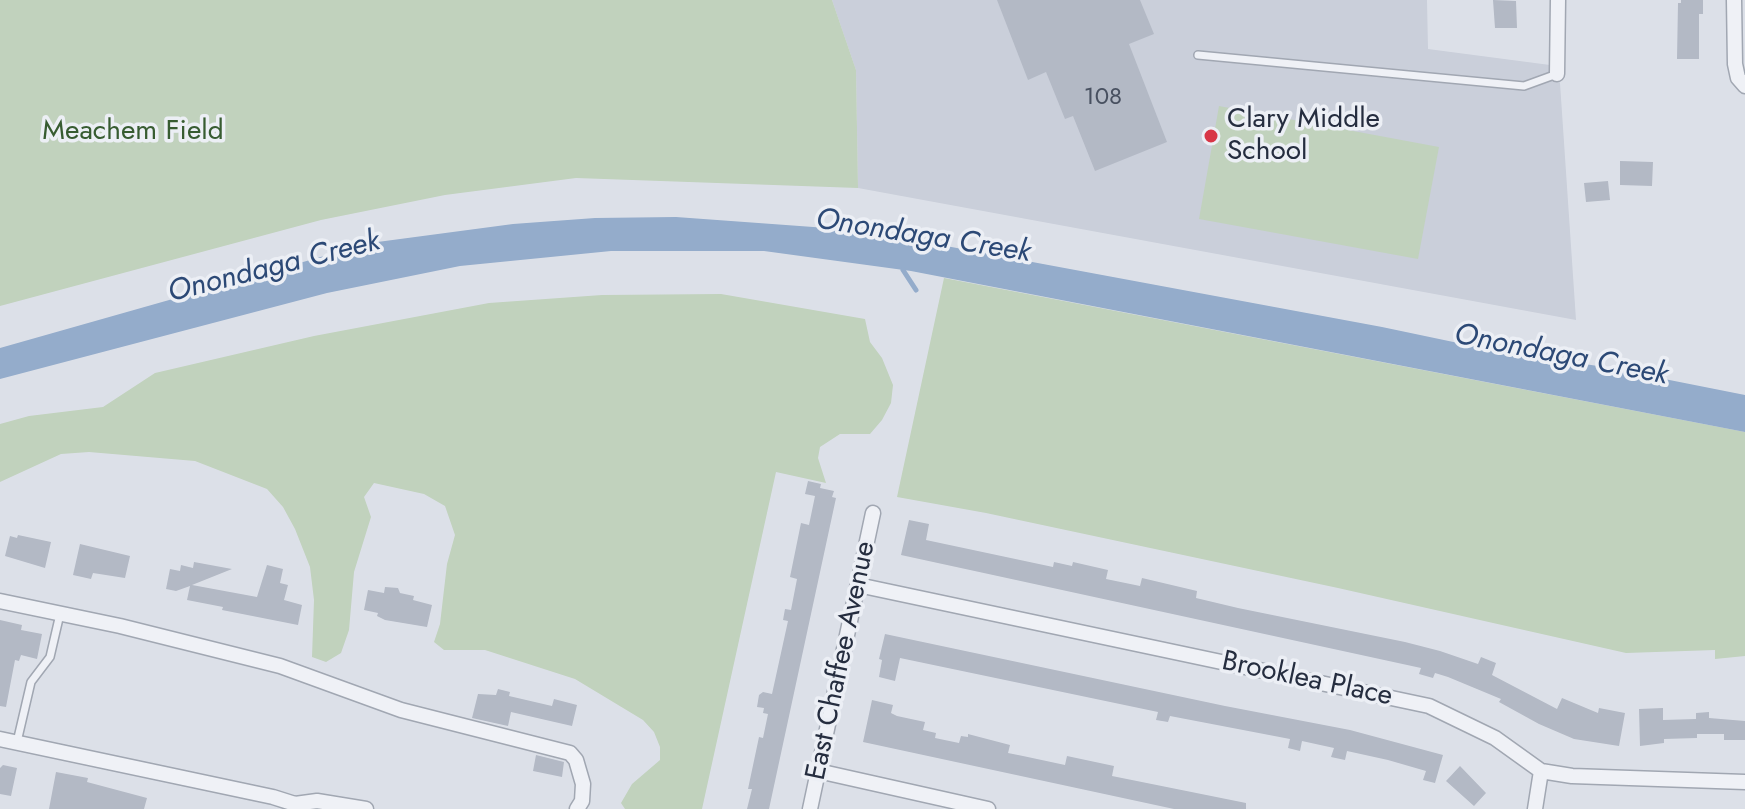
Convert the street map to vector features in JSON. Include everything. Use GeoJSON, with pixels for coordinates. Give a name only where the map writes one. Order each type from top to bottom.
{"type":"FeatureCollection","features":[{"type":"Feature","properties":{"kind":"street"},"geometry":{"type":"LineString","coordinates":[[1557,74],[1558,0]]}},
{"type":"Feature","properties":{"kind":"street"},"geometry":{"type":"LineString","coordinates":[[1734,0],[1735,64],[1742,82]]}},
{"type":"Feature","properties":{"kind":"street","name":"East Chaffee Avenue"},"geometry":{"type":"LineString","coordinates":[[810,809],[873,513]]}},
{"type":"Feature","properties":{"kind":"street","name":"Brooklea Place"},"geometry":{"type":"LineString","coordinates":[[858,585],[1429,706],[1495,738],[1541,771],[1572,776],[1745,782]]}},
{"type":"Feature","properties":{"kind":"street"},"geometry":{"type":"LineString","coordinates":[[0,601],[280,666],[401,710],[570,753],[576,760],[583,784],[582,801],[577,809]]}},
{"type":"Feature","properties":{"kind":"street"},"geometry":{"type":"LineString","coordinates":[[0,739],[273,797],[296,807],[317,801],[366,809]]}},
{"type":"Feature","properties":{"kind":"street"},"geometry":{"type":"LineString","coordinates":[[818,771],[988,809]]}},
{"type":"Feature","properties":{"kind":"street"},"geometry":{"type":"LineString","coordinates":[[1535,809],[1541,771]]}},
{"type":"Feature","properties":{"kind":"lane"},"geometry":{"type":"LineString","coordinates":[[1198,55],[1524,86],[1557,74]]}},
{"type":"Feature","properties":{"kind":"lane"},"geometry":{"type":"LineString","coordinates":[[17,742],[31,682],[50,657],[60,613]]}},
{"type":"Feature","properties":{"kind":"shaded area","name":"Clary Middle School"},"geometry":{"type":"Polygon","coordinates":[[[832,0],[1427,0],[1428,49],[1550,65],[1560,83],[1576,320],[858,188],[856,70],[832,0]]]}},
{"type":"Feature","properties":{"kind":"green space","name":"Meachem Field"},"geometry":{"type":"Polygon","coordinates":[[[0,0],[832,0],[856,70],[858,188],[576,178],[445,195],[321,220],[0,306],[0,0]]]}},
{"type":"Feature","properties":{"kind":"green space"},"geometry":{"type":"Polygon","coordinates":[[[1219,106],[1439,147],[1418,259],[1199,219],[1219,106]]]}},
{"type":"Feature","properties":{"kind":"green space"},"geometry":{"type":"Polygon","coordinates":[[[944,278],[1745,432],[1745,656],[1715,659],[1715,650],[1626,653],[1338,588],[897,497],[944,278]]]}},
{"type":"Feature","properties":{"kind":"green space"},"geometry":{"type":"Polygon","coordinates":[[[721,294],[865,319],[870,342],[882,358],[893,385],[891,403],[870,434],[840,434],[820,447],[818,458],[826,483],[776,472],[702,809],[625,809],[621,803],[632,784],[660,760],[660,747],[654,732],[643,720],[575,679],[485,650],[444,650],[434,642],[440,624],[447,564],[455,535],[445,506],[424,494],[374,483],[364,497],[371,517],[354,572],[349,630],[341,653],[326,662],[312,657],[314,600],[310,567],[283,507],[267,489],[195,461],[89,452],[61,454],[0,482],[0,424],[29,416],[103,407],[155,373],[314,336],[489,303],[602,295],[721,294]]]}},
{"type":"Feature","properties":{"kind":"water"},"geometry":{"type":"Polygon","coordinates":[[[676,217],[827,228],[930,243],[1745,395],[1745,432],[911,271],[764,251],[611,251],[460,266],[327,293],[0,379],[0,348],[370,243],[513,224],[595,218],[676,217]]]}},
{"type":"Feature","properties":{"kind":"building","name":"Clary Middle School"},"geometry":{"type":"Polygon","coordinates":[[[997,0],[1140,0],[1154,34],[1129,44],[1167,142],[1095,171],[1073,116],[1065,119],[1046,72],[1028,80],[997,0]]]}},
{"type":"Feature","properties":{"kind":"building"},"geometry":{"type":"Polygon","coordinates":[[[1493,0],[1516,1],[1517,28],[1495,28],[1493,0]]]}},
{"type":"Feature","properties":{"kind":"building"},"geometry":{"type":"Polygon","coordinates":[[[1681,0],[1703,0],[1703,14],[1699,14],[1699,59],[1677,59],[1678,3],[1681,0]]]}},
{"type":"Feature","properties":{"kind":"building"},"geometry":{"type":"Polygon","coordinates":[[[1620,161],[1653,162],[1652,186],[1620,185],[1620,161]]]}},
{"type":"Feature","properties":{"kind":"building"},"geometry":{"type":"Polygon","coordinates":[[[1608,181],[1610,200],[1586,202],[1584,183],[1608,181]]]}},
{"type":"Feature","properties":{"kind":"building"},"geometry":{"type":"Polygon","coordinates":[[[808,481],[834,491],[832,497],[836,498],[769,809],[747,809],[759,737],[763,738],[768,714],[763,713],[764,708],[757,707],[759,695],[763,692],[772,694],[788,621],[783,620],[785,609],[791,610],[797,579],[790,577],[801,523],[809,525],[815,496],[805,494],[808,481]]]}},
{"type":"Feature","properties":{"kind":"building"},"geometry":{"type":"Polygon","coordinates":[[[909,520],[929,524],[926,540],[1053,567],[1054,562],[1072,566],[1073,562],[1108,570],[1106,579],[1140,586],[1142,578],[1197,591],[1196,598],[1405,642],[1478,664],[1481,657],[1496,663],[1492,675],[1557,709],[1562,698],[1598,713],[1599,708],[1625,713],[1619,746],[1574,739],[1539,724],[1499,702],[1501,699],[1435,673],[1433,678],[1419,674],[1421,668],[901,555],[909,520]]]}},
{"type":"Feature","properties":{"kind":"building"},"geometry":{"type":"Polygon","coordinates":[[[18,535],[51,542],[45,568],[5,556],[10,536],[17,538],[18,535]]]}},
{"type":"Feature","properties":{"kind":"building"},"geometry":{"type":"Polygon","coordinates":[[[80,544],[130,556],[125,578],[93,573],[91,579],[73,575],[80,544]]]}},
{"type":"Feature","properties":{"kind":"building"},"geometry":{"type":"Polygon","coordinates":[[[194,562],[232,569],[192,585],[257,597],[267,565],[283,569],[280,583],[288,585],[284,600],[302,605],[298,625],[187,600],[190,586],[176,591],[166,589],[170,569],[180,571],[181,565],[193,568],[194,562]]]}},
{"type":"Feature","properties":{"kind":"building"},"geometry":{"type":"Polygon","coordinates":[[[385,587],[398,588],[400,593],[414,596],[413,600],[432,605],[427,627],[385,620],[377,616],[378,613],[364,610],[368,590],[384,593],[385,587]]]}},
{"type":"Feature","properties":{"kind":"building"},"geometry":{"type":"Polygon","coordinates":[[[0,620],[22,625],[21,630],[42,634],[37,659],[21,655],[19,661],[15,660],[6,707],[0,706],[0,620]]]}},
{"type":"Feature","properties":{"kind":"building"},"geometry":{"type":"Polygon","coordinates":[[[885,634],[1350,730],[1443,755],[1435,783],[1423,780],[1426,771],[1388,760],[1347,751],[1345,760],[1331,757],[1334,748],[1302,741],[1300,751],[1288,748],[1290,739],[1170,716],[1168,722],[1156,720],[1158,712],[900,658],[895,681],[879,677],[882,660],[879,659],[885,634]]]}},
{"type":"Feature","properties":{"kind":"building"},"geometry":{"type":"Polygon","coordinates":[[[498,689],[510,692],[509,696],[552,706],[554,699],[577,705],[572,726],[511,712],[508,726],[472,718],[478,694],[496,695],[498,689]]]}},
{"type":"Feature","properties":{"kind":"building"},"geometry":{"type":"Polygon","coordinates":[[[872,700],[893,705],[891,713],[897,716],[925,722],[923,730],[936,733],[935,738],[959,743],[961,736],[968,737],[968,734],[1010,745],[1008,753],[1065,765],[1067,756],[1114,766],[1112,776],[1246,803],[1246,809],[1174,809],[863,742],[872,700]]]}},
{"type":"Feature","properties":{"kind":"building"},"geometry":{"type":"Polygon","coordinates":[[[1663,708],[1663,720],[1696,719],[1696,713],[1709,712],[1709,718],[1745,721],[1745,740],[1724,740],[1724,734],[1697,734],[1697,738],[1664,739],[1664,743],[1640,746],[1639,709],[1663,708]]]}},
{"type":"Feature","properties":{"kind":"building"},"geometry":{"type":"Polygon","coordinates":[[[536,755],[564,762],[562,777],[533,771],[536,755]]]}},
{"type":"Feature","properties":{"kind":"building"},"geometry":{"type":"Polygon","coordinates":[[[3,765],[17,768],[11,796],[0,794],[0,768],[3,765]]]}},
{"type":"Feature","properties":{"kind":"building"},"geometry":{"type":"Polygon","coordinates":[[[1460,766],[1486,793],[1474,806],[1446,781],[1460,766]]]}},
{"type":"Feature","properties":{"kind":"building"},"geometry":{"type":"Polygon","coordinates":[[[56,772],[88,778],[87,782],[147,798],[144,809],[49,809],[56,772]]]}},
{"type":"Feature","properties":{"kind":"waterway"},"geometry":{"type":"LineString","coordinates":[[903,270],[916,290]]}},
{"type":"Feature","properties":{"kind":"place","name":"Clary Middle School"},"geometry":{"type":"Point","coordinates":[1211,136]}},
{"type":"Feature","properties":{"kind":"water label","name":"Onondaga Creek"},"geometry":{"type":"Point","coordinates":[923,237]}},
{"type":"Feature","properties":{"kind":"water label","name":"Onondaga Creek"},"geometry":{"type":"Point","coordinates":[274,268]}},
{"type":"Feature","properties":{"kind":"water label","name":"Onondaga Creek"},"geometry":{"type":"Point","coordinates":[1561,356]}}]}
